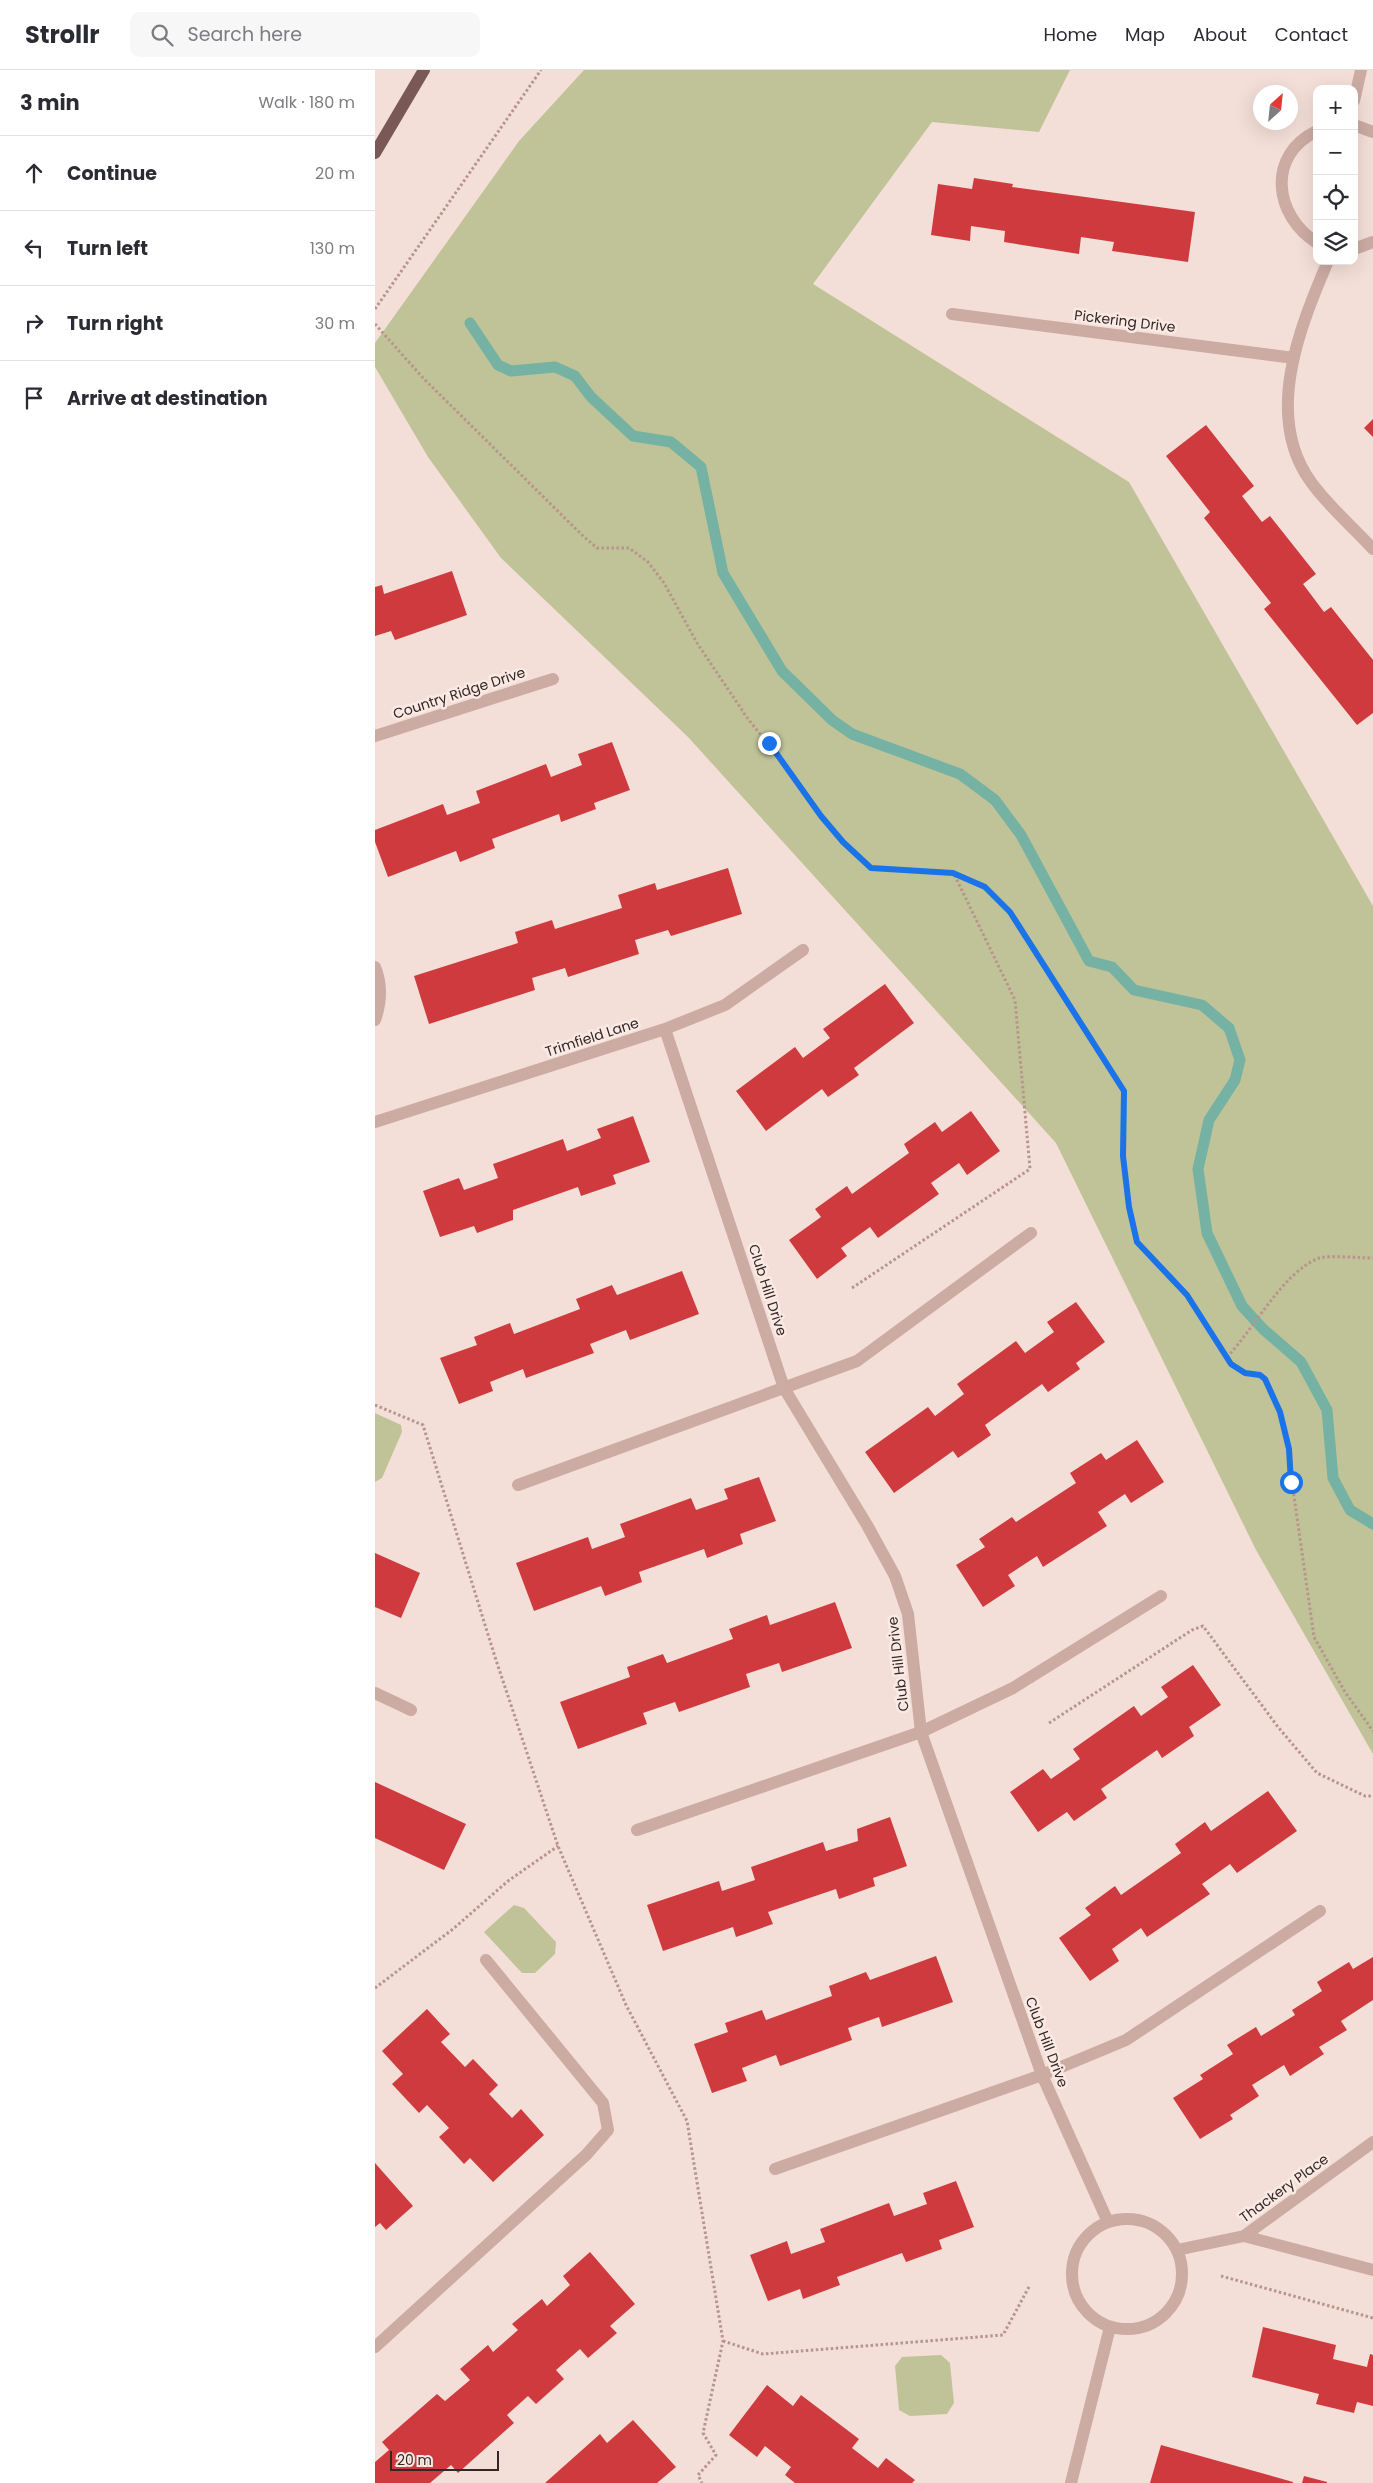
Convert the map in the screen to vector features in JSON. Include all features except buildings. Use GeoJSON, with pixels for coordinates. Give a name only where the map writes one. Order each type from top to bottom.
{"type":"FeatureCollection","features":[{"type":"Feature","properties":{"kind":"main road"},"geometry":{"type":"LineString","coordinates":[[375,153],[424,70]]}},
{"type":"Feature","properties":{"kind":"street"},"geometry":{"type":"LineString","coordinates":[[1358,85],[1361,70]]}},
{"type":"Feature","properties":{"kind":"street"},"geometry":{"type":"LineString","coordinates":[[1358,126],[1373,132]]}},
{"type":"Feature","properties":{"kind":"street"},"geometry":{"type":"LineString","coordinates":[[1313,133],[1292,150],[1283,170],[1281,191],[1287,212],[1299,230],[1313,240]]}},
{"type":"Feature","properties":{"kind":"street"},"geometry":{"type":"LineString","coordinates":[[1358,248],[1373,242]]}},
{"type":"Feature","properties":{"kind":"street"},"geometry":{"type":"LineString","coordinates":[[1326,265],[1313,298],[1294,358],[1287,390],[1289,428],[1297,457],[1310,482],[1373,549]]}},
{"type":"Feature","properties":{"kind":"street","name":"Pickering Drive"},"geometry":{"type":"LineString","coordinates":[[952,314],[1294,358]]}},
{"type":"Feature","properties":{"kind":"street","name":"Country Ridge Drive"},"geometry":{"type":"LineString","coordinates":[[375,736],[553,679]]}},
{"type":"Feature","properties":{"kind":"street","name":"Trimfield Lane"},"geometry":{"type":"LineString","coordinates":[[375,1122],[665,1029],[725,1005],[803,950]]}},
{"type":"Feature","properties":{"kind":"street"},"geometry":{"type":"LineString","coordinates":[[375,967],[379,977],[380,996],[375,1020]]}},
{"type":"Feature","properties":{"kind":"street","name":"Club Hill Drive"},"geometry":{"type":"LineString","coordinates":[[665,1029],[784,1388],[867,1525],[895,1576],[908,1614],[921,1732],[1041,2075],[1108,2222]]}},
{"type":"Feature","properties":{"kind":"street"},"geometry":{"type":"LineString","coordinates":[[518,1485],[857,1361],[1031,1233]]}},
{"type":"Feature","properties":{"kind":"street"},"geometry":{"type":"LineString","coordinates":[[637,1830],[921,1732],[1013,1688],[1161,1596]]}},
{"type":"Feature","properties":{"kind":"street"},"geometry":{"type":"LineString","coordinates":[[375,1693],[411,1710]]}},
{"type":"Feature","properties":{"kind":"street"},"geometry":{"type":"LineString","coordinates":[[775,2169],[1041,2075],[1126,2040],[1320,1911]]}},
{"type":"Feature","properties":{"kind":"street"},"geometry":{"type":"LineString","coordinates":[[375,2347],[586,2155],[608,2130],[603,2103],[486,1960]]}},
{"type":"Feature","properties":{"kind":"street","name":"Thackery Place"},"geometry":{"type":"LineString","coordinates":[[1177,2250],[1244,2236],[1373,2142]]}},
{"type":"Feature","properties":{"kind":"street"},"geometry":{"type":"LineString","coordinates":[[1132,2220],[1155,2226],[1168,2236],[1177,2250],[1183,2267],[1182,2286],[1175,2303],[1163,2318],[1147,2326],[1129,2330],[1110,2327],[1095,2320],[1082,2307],[1074,2292],[1071,2275],[1074,2258],[1081,2243],[1093,2230],[1108,2222],[1132,2220]]}},
{"type":"Feature","properties":{"kind":"street"},"geometry":{"type":"LineString","coordinates":[[1244,2236],[1373,2270]]}},
{"type":"Feature","properties":{"kind":"street"},"geometry":{"type":"LineString","coordinates":[[1071,2483],[1110,2327]]}},
{"type":"Feature","properties":{"kind":"path"},"geometry":{"type":"LineString","coordinates":[[375,309],[541,70]]}},
{"type":"Feature","properties":{"kind":"path"},"geometry":{"type":"LineString","coordinates":[[375,324],[423,378],[582,535],[597,548],[629,548],[648,562],[664,583],[697,643],[748,719],[785,764],[821,816],[843,842],[871,868],[953,873],[985,887],[1010,912],[1124,1091],[1123,1156],[1129,1207],[1137,1242],[1187,1295],[1227,1357],[1237,1369],[1245,1373],[1260,1375],[1265,1379],[1280,1412],[1289,1449],[1291,1482],[1314,1637],[1345,1692],[1373,1731]]}},
{"type":"Feature","properties":{"kind":"path"},"geometry":{"type":"LineString","coordinates":[[852,1288],[1030,1169],[1015,1000],[953,873]]}},
{"type":"Feature","properties":{"kind":"path"},"geometry":{"type":"LineString","coordinates":[[1227,1357],[1242,1342],[1272,1299],[1296,1273],[1320,1258],[1373,1258]]}},
{"type":"Feature","properties":{"kind":"path"},"geometry":{"type":"LineString","coordinates":[[375,1405],[423,1425],[495,1658],[558,1846],[626,2005],[687,2121],[723,2341],[703,2433],[716,2455],[698,2475],[702,2483]]}},
{"type":"Feature","properties":{"kind":"path"},"geometry":{"type":"LineString","coordinates":[[1049,1723],[1192,1630],[1203,1626],[1278,1728],[1317,1773],[1365,1796],[1373,1796]]}},
{"type":"Feature","properties":{"kind":"path"},"geometry":{"type":"LineString","coordinates":[[375,1988],[453,1929],[508,1881],[558,1846]]}},
{"type":"Feature","properties":{"kind":"path"},"geometry":{"type":"LineString","coordinates":[[1221,2276],[1373,2318]]}},
{"type":"Feature","properties":{"kind":"path"},"geometry":{"type":"LineString","coordinates":[[723,2341],[763,2354],[1003,2335],[1030,2285]]}},
{"type":"Feature","properties":{"kind":"green space"},"geometry":{"type":"Polygon","coordinates":[[[584,70],[1070,70],[1039,132],[932,122],[813,284],[1129,482],[1373,906],[1373,1754],[1256,1550],[1056,1143],[688,737],[501,558],[428,457],[375,367],[375,343],[519,141],[584,70]]]}},
{"type":"Feature","properties":{"kind":"green space"},"geometry":{"type":"Polygon","coordinates":[[[375,1413],[401,1425],[402,1432],[382,1478],[375,1482],[375,1413]]]}},
{"type":"Feature","properties":{"kind":"green space"},"geometry":{"type":"Polygon","coordinates":[[[514,1905],[524,1908],[556,1942],[555,1954],[535,1973],[522,1973],[484,1932],[514,1905]]]}},
{"type":"Feature","properties":{"kind":"green space"},"geometry":{"type":"Polygon","coordinates":[[[941,2355],[950,2363],[954,2403],[947,2414],[910,2416],[899,2410],[895,2366],[902,2357],[941,2355]]]}},
{"type":"Feature","properties":{"kind":"waterway"},"geometry":{"type":"LineString","coordinates":[[470,323],[498,365],[511,371],[555,367],[575,376],[591,397],[633,436],[671,442],[701,467],[723,573],[782,671],[832,720],[852,734],[960,774],[995,800],[1021,835],[1089,961],[1112,967],[1134,990],[1202,1005],[1229,1028],[1240,1060],[1235,1080],[1209,1120],[1198,1169],[1207,1233],[1242,1306],[1263,1329],[1301,1362],[1327,1410],[1333,1478],[1350,1510],[1373,1524]]}},
{"type":"Feature","properties":{"kind":"route"},"geometry":{"type":"LineString","coordinates":[[769,743],[821,816],[843,842],[871,868],[953,873],[985,887],[1010,912],[1124,1091],[1125,1135],[1123,1156],[1129,1207],[1137,1242],[1187,1295],[1231,1364],[1245,1373],[1260,1375],[1265,1379],[1280,1412],[1289,1449],[1291,1482]]}}]}
